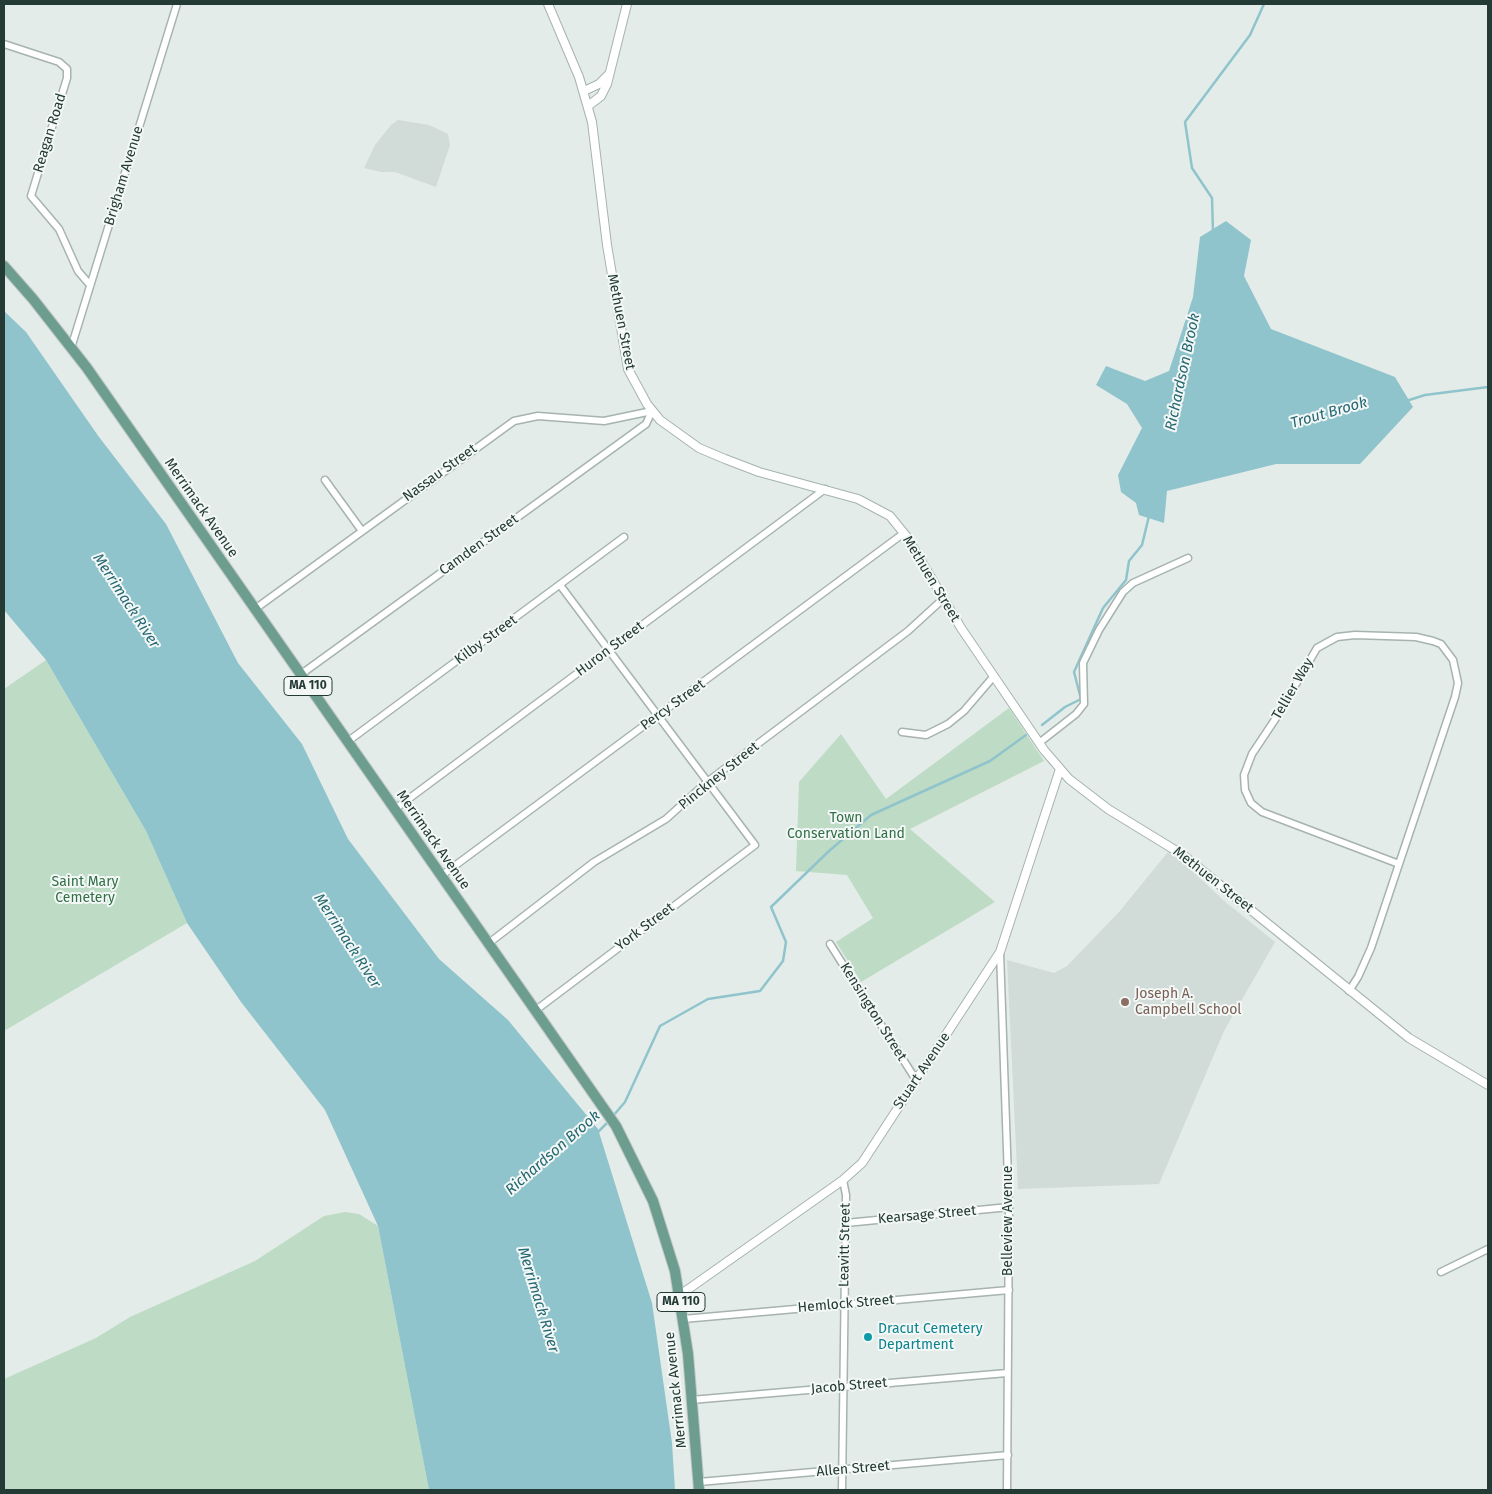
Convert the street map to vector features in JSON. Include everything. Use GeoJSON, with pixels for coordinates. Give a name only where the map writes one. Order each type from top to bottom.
{"type":"FeatureCollection","features":[{"type":"Feature","properties":{"kind":"main road","name":"Merrimack Avenue"},"geometry":{"type":"LineString","coordinates":[[4,266],[71,348],[616,1126],[644,1180],[658,1214],[668,1243],[680,1295],[699,1486]]}},
{"type":"Feature","properties":{"kind":"street","name":"Brigham Avenue"},"geometry":{"type":"LineString","coordinates":[[71,348],[177,4]]}},
{"type":"Feature","properties":{"kind":"street","name":"Methuen Street"},"geometry":{"type":"LineString","coordinates":[[548,4],[588,106],[595,141],[625,357],[633,380],[652,411],[680,436],[711,454],[759,472],[825,489],[869,504],[889,516],[904,534],[943,600],[1039,743],[1060,770],[1082,790],[1108,809],[1183,855],[1409,1038],[1488,1085]]}},
{"type":"Feature","properties":{"kind":"street"},"geometry":{"type":"LineString","coordinates":[[588,106],[601,96],[627,4]]}},
{"type":"Feature","properties":{"kind":"street","name":"Reagan Road"},"geometry":{"type":"LineString","coordinates":[[4,44],[55,60],[68,69],[67,78],[31,196],[59,229],[78,271],[90,285]]}},
{"type":"Feature","properties":{"kind":"street"},"geometry":{"type":"LineString","coordinates":[[584,92],[599,84],[608,75]]}},
{"type":"Feature","properties":{"kind":"street","name":"Nassau Street"},"geometry":{"type":"LineString","coordinates":[[255,609],[482,442],[522,418],[538,416],[604,420],[652,411]]}},
{"type":"Feature","properties":{"kind":"street","name":"Camden Street"},"geometry":{"type":"LineString","coordinates":[[300,675],[646,424],[652,411]]}},
{"type":"Feature","properties":{"kind":"street"},"geometry":{"type":"LineString","coordinates":[[325,480],[362,531]]}},
{"type":"Feature","properties":{"kind":"street","name":"Huron Street"},"geometry":{"type":"LineString","coordinates":[[395,809],[825,489]]}},
{"type":"Feature","properties":{"kind":"street","name":"Percy Street"},"geometry":{"type":"LineString","coordinates":[[442,876],[904,534]]}},
{"type":"Feature","properties":{"kind":"street","name":"Kilby Street"},"geometry":{"type":"LineString","coordinates":[[347,742],[624,538]]}},
{"type":"Feature","properties":{"kind":"street"},"geometry":{"type":"LineString","coordinates":[[1039,743],[1076,714],[1084,704],[1082,663],[1099,630],[1123,592],[1136,580],[1188,558]]}},
{"type":"Feature","properties":{"kind":"street"},"geometry":{"type":"LineString","coordinates":[[560,585],[707,782]]}},
{"type":"Feature","properties":{"kind":"street","name":"Pinckney Street"},"geometry":{"type":"LineString","coordinates":[[489,943],[594,862],[666,819],[707,782],[908,631],[943,600]]}},
{"type":"Feature","properties":{"kind":"street","name":"Tellier Way"},"geometry":{"type":"LineString","coordinates":[[1349,991],[1366,963],[1455,698],[1458,683],[1457,670],[1453,660],[1441,644],[1426,639],[1355,635],[1337,637],[1317,648],[1276,718],[1252,754],[1244,775],[1245,790],[1251,803],[1262,812],[1399,864]]}},
{"type":"Feature","properties":{"kind":"street"},"geometry":{"type":"LineString","coordinates":[[902,732],[926,736],[948,724],[964,711],[994,676]]}},
{"type":"Feature","properties":{"kind":"street","name":"Stuart Avenue"},"geometry":{"type":"LineString","coordinates":[[680,1295],[844,1180],[862,1162],[1000,952],[1060,770]]}},
{"type":"Feature","properties":{"kind":"street","name":"York Street"},"geometry":{"type":"LineString","coordinates":[[536,1010],[755,845],[707,782]]}},
{"type":"Feature","properties":{"kind":"street","name":"Kensington Street"},"geometry":{"type":"LineString","coordinates":[[830,944],[916,1080]]}},
{"type":"Feature","properties":{"kind":"street","name":"Belleview Avenue"},"geometry":{"type":"LineString","coordinates":[[1000,952],[1009,1208],[1007,1490]]}},
{"type":"Feature","properties":{"kind":"street","name":"Leavitt Street"},"geometry":{"type":"LineString","coordinates":[[842,1490],[846,1223],[844,1180]]}},
{"type":"Feature","properties":{"kind":"street","name":"Kearsage Street"},"geometry":{"type":"LineString","coordinates":[[846,1223],[1009,1208]]}},
{"type":"Feature","properties":{"kind":"street"},"geometry":{"type":"LineString","coordinates":[[1441,1272],[1488,1249]]}},
{"type":"Feature","properties":{"kind":"street","name":"Hemlock Street"},"geometry":{"type":"LineString","coordinates":[[683,1319],[1008,1290]]}},
{"type":"Feature","properties":{"kind":"street","name":"Jacob Street"},"geometry":{"type":"LineString","coordinates":[[691,1400],[1007,1373]]}},
{"type":"Feature","properties":{"kind":"street","name":"Allen Street"},"geometry":{"type":"LineString","coordinates":[[699,1486],[842,1470],[1008,1455]]}},
{"type":"Feature","properties":{"kind":"shaded area"},"geometry":{"type":"Polygon","coordinates":[[[398,120],[429,125],[448,134],[450,145],[436,187],[395,172],[381,172],[364,168],[375,145],[391,125],[398,120]]]}},
{"type":"Feature","properties":{"kind":"shaded area","name":"Joseph A. Campbell School"},"geometry":{"type":"Polygon","coordinates":[[[1168,852],[1183,862],[1223,900],[1275,942],[1224,1031],[1159,1184],[1018,1189],[1007,960],[1054,973],[1067,966],[1119,912],[1168,852]]]}},
{"type":"Feature","properties":{"kind":"green space","name":"Saint Mary Cemetery"},"geometry":{"type":"Polygon","coordinates":[[[46,660],[146,831],[187,923],[4,1031],[4,689],[46,660]]]}},
{"type":"Feature","properties":{"kind":"green space","name":"Town Conservation Land"},"geometry":{"type":"Polygon","coordinates":[[[1009,708],[1044,761],[910,829],[995,902],[861,982],[836,942],[873,918],[847,875],[796,871],[799,782],[841,734],[886,799],[1009,708]]]}},
{"type":"Feature","properties":{"kind":"green space"},"geometry":{"type":"Polygon","coordinates":[[[345,1212],[359,1214],[378,1226],[429,1490],[4,1490],[4,1379],[96,1338],[130,1317],[255,1261],[324,1216],[345,1212]]]}},
{"type":"Feature","properties":{"kind":"water"},"geometry":{"type":"Polygon","coordinates":[[[1226,221],[1251,240],[1244,276],[1271,329],[1395,377],[1413,407],[1360,464],[1276,464],[1167,491],[1164,523],[1139,515],[1136,503],[1121,492],[1118,475],[1142,428],[1127,404],[1096,385],[1106,366],[1145,381],[1169,371],[1193,297],[1200,237],[1226,221]]]}},
{"type":"Feature","properties":{"kind":"water","name":"Merrimack River"},"geometry":{"type":"Polygon","coordinates":[[[4,311],[26,332],[99,437],[166,524],[238,663],[302,744],[348,839],[439,959],[508,1020],[598,1129],[652,1303],[672,1443],[675,1490],[429,1490],[378,1226],[325,1110],[241,1002],[187,923],[146,831],[46,660],[4,610],[4,311]]]}},
{"type":"Feature","properties":{"kind":"waterway","name":"Richardson Brook"},"geometry":{"type":"LineString","coordinates":[[1213,232],[1212,198],[1192,168],[1185,122],[1250,35],[1264,4]]}},
{"type":"Feature","properties":{"kind":"waterway","name":"Trout Brook"},"geometry":{"type":"LineString","coordinates":[[1406,401],[1425,395],[1488,387]]}},
{"type":"Feature","properties":{"kind":"waterway","name":"Richardson Brook"},"geometry":{"type":"LineString","coordinates":[[1042,725],[1065,707],[1081,699],[1074,672],[1103,608],[1126,580],[1129,561],[1142,545],[1149,516]]}},
{"type":"Feature","properties":{"kind":"waterway","name":"Richardson Brook"},"geometry":{"type":"LineString","coordinates":[[613,1116],[625,1102],[660,1026],[708,999],[760,991],[783,961],[786,942],[771,907],[829,851],[871,815],[990,761],[1026,735]]}},
{"type":"Feature","properties":{"kind":"waterway","name":"Richardson Brook"},"geometry":{"type":"LineString","coordinates":[[598,1132],[608,1122]]}},
{"type":"Feature","properties":{"kind":"place","name":"Joseph A. Campbell School"},"geometry":{"type":"Point","coordinates":[1125,1002]}},
{"type":"Feature","properties":{"kind":"place","name":"Dracut Cemetery Department"},"geometry":{"type":"Point","coordinates":[868,1337]}}]}
